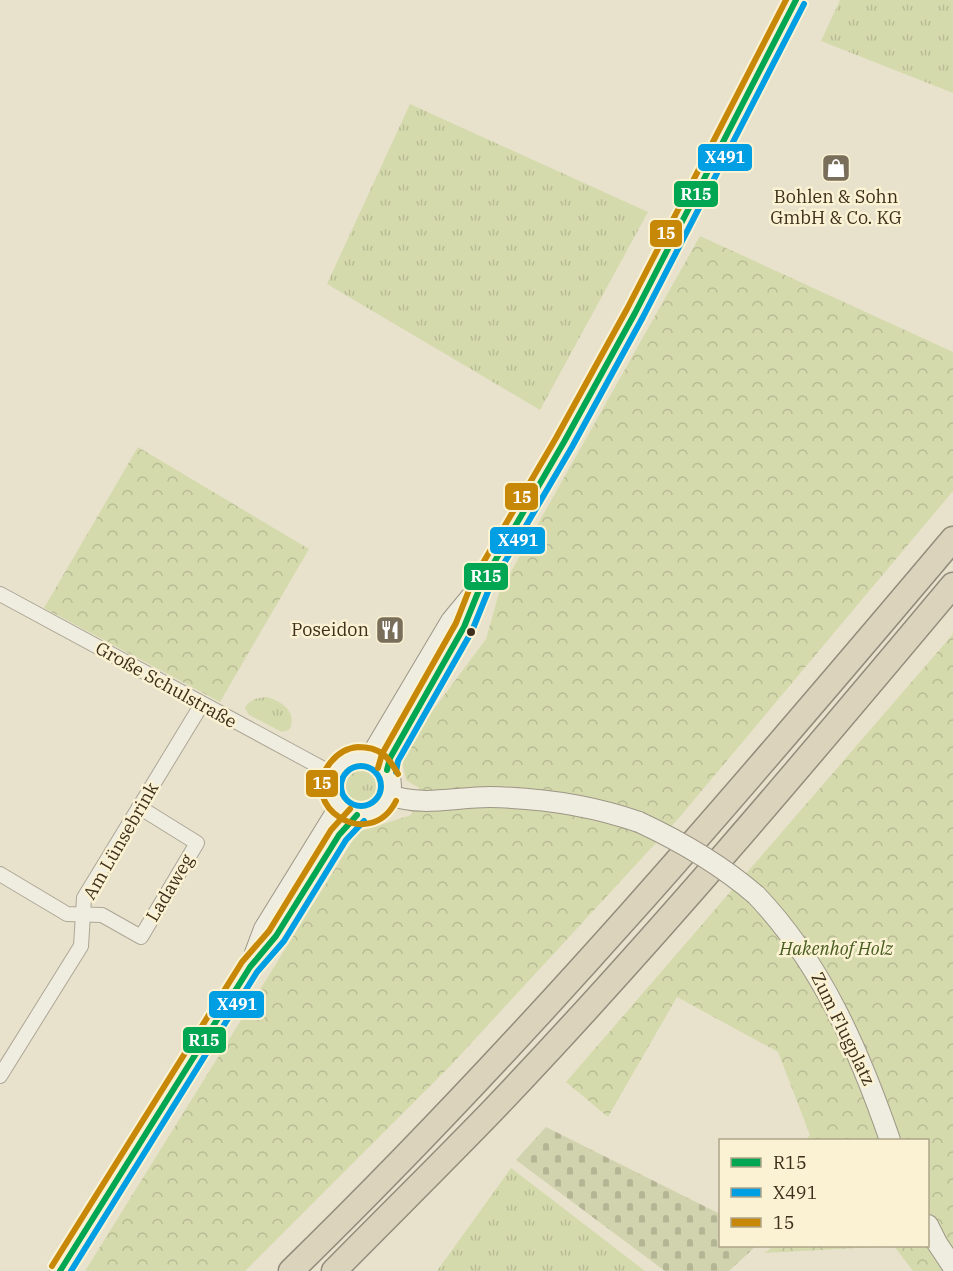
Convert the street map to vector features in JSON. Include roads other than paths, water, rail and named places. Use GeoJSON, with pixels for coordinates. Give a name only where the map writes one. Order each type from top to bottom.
{"type":"FeatureCollection","features":[{"type":"Feature","properties":{"kind":"highway"},"geometry":{"type":"LineString","coordinates":[[291,1271],[465,1094],[671,870],[953,539]]}},
{"type":"Feature","properties":{"kind":"highway"},"geometry":{"type":"LineString","coordinates":[[334,1271],[495,1108],[643,946],[787,782],[953,585]]}},
{"type":"Feature","properties":{"kind":"street"},"geometry":{"type":"LineString","coordinates":[[387,770],[390,758],[464,627],[481,585],[635,313],[796,0]]}},
{"type":"Feature","properties":{"kind":"street"},"geometry":{"type":"LineString","coordinates":[[367,756],[375,749],[451,621],[481,585]]}},
{"type":"Feature","properties":{"kind":"street","name":"Große Schulstraße"},"geometry":{"type":"LineString","coordinates":[[0,594],[333,774]]}},
{"type":"Feature","properties":{"kind":"street","name":"Am Lünsebrink"},"geometry":{"type":"LineString","coordinates":[[0,1076],[81,946],[84,898],[202,704]]}},
{"type":"Feature","properties":{"kind":"street"},"geometry":{"type":"LineString","coordinates":[[367,756],[382,764],[387,770],[390,778],[389,795],[376,811],[367,815],[357,815],[349,813],[337,804],[331,790],[333,774],[347,759],[367,756]]}},
{"type":"Feature","properties":{"kind":"street","name":"Zum Flugplatz"},"geometry":{"type":"LineString","coordinates":[[389,795],[422,802],[486,797],[530,798],[575,804],[639,822],[675,838],[727,870],[778,918],[810,961],[840,1015],[870,1083],[890,1139]]}},
{"type":"Feature","properties":{"kind":"street"},"geometry":{"type":"LineString","coordinates":[[250,967],[264,929],[334,814],[337,804]]}},
{"type":"Feature","properties":{"kind":"street","name":"Ladaweg"},"geometry":{"type":"LineString","coordinates":[[83,915],[102,915],[141,937],[197,843],[139,807]]}},
{"type":"Feature","properties":{"kind":"street"},"geometry":{"type":"LineString","coordinates":[[60,1271],[250,967],[276,936],[339,835],[357,815]]}},
{"type":"Feature","properties":{"kind":"street"},"geometry":{"type":"LineString","coordinates":[[0,874],[67,914],[83,915]]}},
{"type":"Feature","properties":{"kind":"street"},"geometry":{"type":"LineString","coordinates":[[929,1229],[953,1267]]}},
{"type":"Feature","properties":{"kind":"place","name":"Bohlen & Sohn GmbH & Co. KG"},"geometry":{"type":"Point","coordinates":[836,168]}},
{"type":"Feature","properties":{"kind":"place","name":"Poseidon"},"geometry":{"type":"Point","coordinates":[390,630]}},
{"type":"Feature","properties":{"kind":"park label","name":"Hakenhof Holz"},"geometry":{"type":"Point","coordinates":[836,949]}}]}
